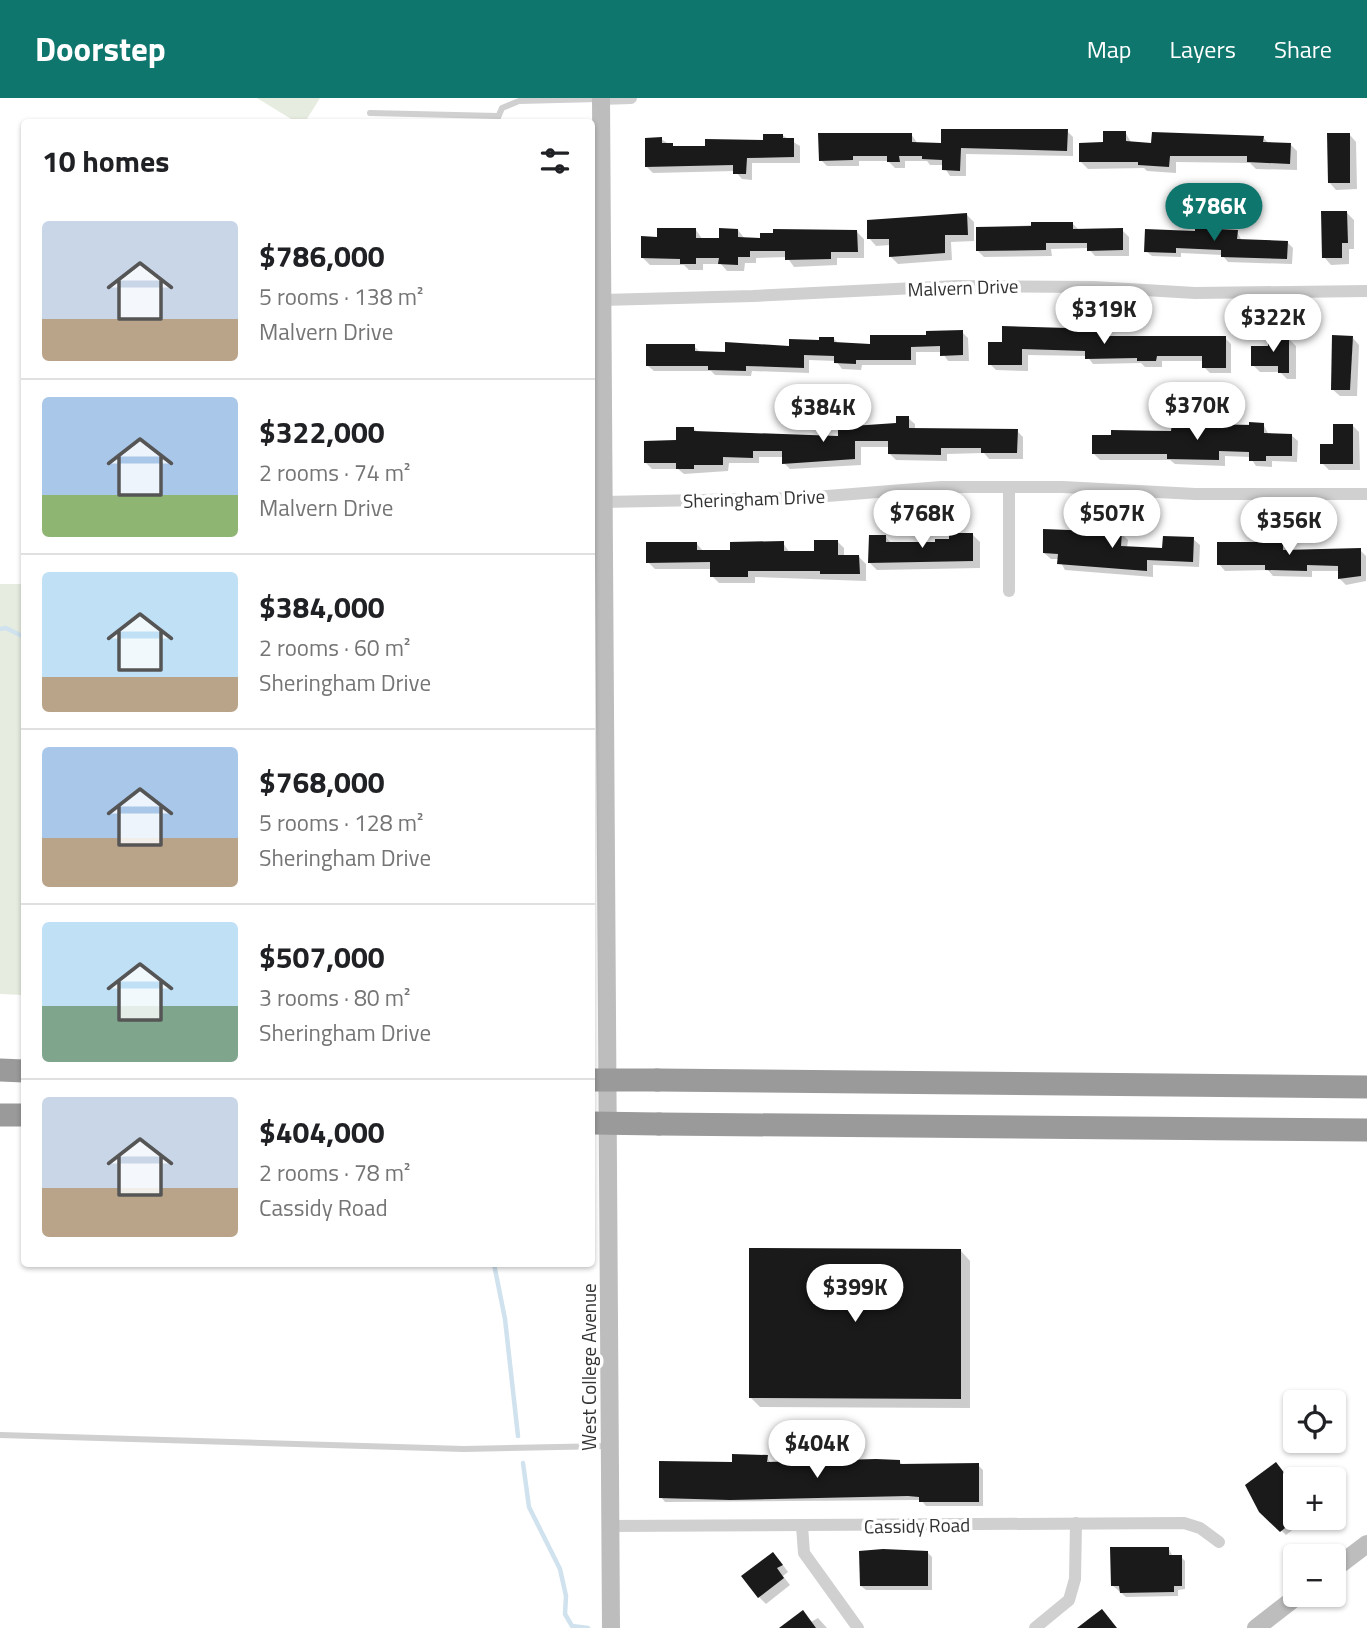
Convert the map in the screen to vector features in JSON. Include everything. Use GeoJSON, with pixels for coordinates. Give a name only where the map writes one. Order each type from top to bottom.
{"type":"FeatureCollection","features":[{"type":"Feature","properties":{"kind":"highway"},"geometry":{"type":"LineString","coordinates":[[0,1070],[21,1071]]}},
{"type":"Feature","properties":{"kind":"highway"},"geometry":{"type":"LineString","coordinates":[[595,1080],[1367,1087]]}},
{"type":"Feature","properties":{"kind":"highway"},"geometry":{"type":"LineString","coordinates":[[0,1115],[21,1115]]}},
{"type":"Feature","properties":{"kind":"highway"},"geometry":{"type":"LineString","coordinates":[[595,1123],[1367,1130]]}},
{"type":"Feature","properties":{"kind":"main road","name":"West College Avenue"},"geometry":{"type":"LineString","coordinates":[[601,98],[597,502],[611,1628]]}},
{"type":"Feature","properties":{"kind":"main road"},"geometry":{"type":"LineString","coordinates":[[1346,1560],[1367,1544]]}},
{"type":"Feature","properties":{"kind":"main road"},"geometry":{"type":"LineString","coordinates":[[1256,1628],[1283,1607]]}},
{"type":"Feature","properties":{"kind":"street"},"geometry":{"type":"LineString","coordinates":[[601,98],[631,98]]}},
{"type":"Feature","properties":{"kind":"street","name":"Malvern Drive"},"geometry":{"type":"LineString","coordinates":[[597,299],[766,296],[957,286],[1094,287],[1195,293],[1367,291]]}},
{"type":"Feature","properties":{"kind":"street"},"geometry":{"type":"LineString","coordinates":[[1009,487],[1009,591]]}},
{"type":"Feature","properties":{"kind":"street","name":"Sheringham Drive"},"geometry":{"type":"LineString","coordinates":[[597,502],[802,498],[941,488],[1009,487],[1195,494],[1367,494]]}},
{"type":"Feature","properties":{"kind":"street"},"geometry":{"type":"LineString","coordinates":[[1035,1628],[1069,1600],[1075,1579],[1076,1523]]}},
{"type":"Feature","properties":{"kind":"street","name":"Cassidy Road"},"geometry":{"type":"LineString","coordinates":[[610,1526],[1184,1523],[1200,1528],[1219,1542]]}},
{"type":"Feature","properties":{"kind":"street"},"geometry":{"type":"LineString","coordinates":[[802,1526],[804,1553],[858,1628]]}},
{"type":"Feature","properties":{"kind":"lane"},"geometry":{"type":"LineString","coordinates":[[370,113],[497,119],[502,108],[519,101],[601,98]]}},
{"type":"Feature","properties":{"kind":"lane"},"geometry":{"type":"LineString","coordinates":[[0,1435],[464,1449],[610,1446]]}},
{"type":"Feature","properties":{"kind":"shaded area"},"geometry":{"type":"Polygon","coordinates":[[[257,98],[320,98],[307,119],[291,119],[257,98]]]}},
{"type":"Feature","properties":{"kind":"shaded area"},"geometry":{"type":"Polygon","coordinates":[[[0,584],[21,584],[21,995],[0,994],[0,584]]]}},
{"type":"Feature","properties":{"kind":"building"},"geometry":{"type":"Polygon","coordinates":[[[941,129],[1068,129],[1067,151],[961,148],[960,171],[942,170],[942,160],[922,159],[922,156],[899,156],[900,162],[887,162],[887,156],[853,156],[853,160],[819,161],[818,133],[912,133],[912,142],[941,143],[941,129]]]}},
{"type":"Feature","properties":{"kind":"building"},"geometry":{"type":"Polygon","coordinates":[[[1103,131],[1126,131],[1126,141],[1151,143],[1152,132],[1264,136],[1263,142],[1291,143],[1290,164],[1247,162],[1247,156],[1170,156],[1169,167],[1138,165],[1138,162],[1079,162],[1079,143],[1103,142],[1103,131]]]}},
{"type":"Feature","properties":{"kind":"building"},"geometry":{"type":"Polygon","coordinates":[[[1327,133],[1350,133],[1350,183],[1328,183],[1327,133]]]}},
{"type":"Feature","properties":{"kind":"building"},"geometry":{"type":"Polygon","coordinates":[[[763,134],[783,134],[783,138],[794,138],[794,157],[747,158],[746,174],[733,174],[733,165],[645,167],[645,138],[662,137],[662,143],[673,143],[673,146],[705,146],[705,139],[763,140],[763,134]]]}},
{"type":"Feature","properties":{"kind":"building"},"geometry":{"type":"Polygon","coordinates":[[[1321,211],[1347,211],[1348,243],[1342,243],[1342,258],[1322,258],[1321,211]]]}},
{"type":"Feature","properties":{"kind":"building"},"geometry":{"type":"Polygon","coordinates":[[[967,213],[968,235],[945,235],[945,253],[889,257],[889,239],[867,239],[867,220],[967,213]]]}},
{"type":"Feature","properties":{"kind":"building"},"geometry":{"type":"Polygon","coordinates":[[[1031,222],[1073,222],[1073,229],[1123,228],[1123,250],[1087,251],[1087,243],[1046,243],[1046,250],[976,251],[976,227],[1031,226],[1031,222]]]}},
{"type":"Feature","properties":{"kind":"building"},"geometry":{"type":"Polygon","coordinates":[[[657,228],[696,228],[696,238],[719,238],[719,228],[738,229],[738,237],[760,238],[760,233],[773,233],[773,229],[857,230],[858,252],[831,252],[831,259],[785,260],[785,251],[750,251],[750,257],[738,257],[738,265],[718,264],[719,258],[696,258],[696,264],[680,264],[680,259],[641,258],[641,236],[657,237],[657,228]]]}},
{"type":"Feature","properties":{"kind":"building"},"geometry":{"type":"Polygon","coordinates":[[[1195,228],[1238,230],[1237,239],[1288,241],[1287,259],[1221,257],[1221,250],[1176,248],[1176,253],[1144,252],[1145,229],[1195,231],[1195,228]]]}},
{"type":"Feature","properties":{"kind":"building"},"geometry":{"type":"Polygon","coordinates":[[[1002,326],[1102,329],[1102,336],[1226,336],[1226,368],[1202,368],[1202,356],[1157,356],[1156,361],[1137,361],[1137,358],[1085,359],[1085,351],[1022,349],[1022,365],[988,365],[988,342],[1002,342],[1002,326]]]}},
{"type":"Feature","properties":{"kind":"building"},"geometry":{"type":"Polygon","coordinates":[[[963,330],[963,355],[940,356],[940,346],[911,347],[911,360],[856,360],[856,364],[834,363],[834,356],[804,355],[804,368],[746,366],[746,371],[708,370],[708,366],[646,366],[646,344],[695,344],[695,351],[725,352],[725,342],[789,346],[789,339],[819,340],[819,337],[834,337],[834,342],[870,344],[870,335],[926,335],[926,331],[963,330]]]}},
{"type":"Feature","properties":{"kind":"building"},"geometry":{"type":"Polygon","coordinates":[[[1332,335],[1353,336],[1350,390],[1331,390],[1332,335]]]}},
{"type":"Feature","properties":{"kind":"building"},"geometry":{"type":"Polygon","coordinates":[[[1268,337],[1289,337],[1289,373],[1278,373],[1278,366],[1251,366],[1251,346],[1268,346],[1268,337]]]}},
{"type":"Feature","properties":{"kind":"building"},"geometry":{"type":"Polygon","coordinates":[[[896,416],[909,416],[909,428],[1018,429],[1017,453],[981,453],[981,448],[941,448],[941,455],[888,454],[888,441],[855,441],[855,459],[782,464],[782,451],[753,451],[753,458],[723,457],[723,465],[694,465],[694,469],[676,469],[676,463],[644,463],[644,441],[676,440],[676,427],[694,427],[694,431],[838,436],[838,427],[896,423],[896,416]]]}},
{"type":"Feature","properties":{"kind":"building"},"geometry":{"type":"Polygon","coordinates":[[[1249,422],[1264,423],[1264,433],[1292,434],[1292,456],[1266,456],[1266,461],[1249,461],[1249,452],[1219,451],[1219,460],[1167,459],[1167,454],[1092,454],[1092,435],[1111,435],[1111,430],[1171,431],[1172,423],[1249,425],[1249,422]]]}},
{"type":"Feature","properties":{"kind":"building"},"geometry":{"type":"Polygon","coordinates":[[[1333,424],[1353,424],[1353,464],[1320,464],[1320,444],[1333,444],[1333,424]]]}},
{"type":"Feature","properties":{"kind":"building"},"geometry":{"type":"Polygon","coordinates":[[[1043,529],[1122,532],[1121,546],[1162,548],[1163,536],[1194,537],[1193,562],[1147,560],[1147,571],[1057,564],[1058,554],[1043,553],[1043,529]]]}},
{"type":"Feature","properties":{"kind":"building"},"geometry":{"type":"Polygon","coordinates":[[[949,533],[973,533],[973,561],[868,563],[869,535],[886,535],[886,542],[935,542],[935,539],[949,539],[949,533]]]}},
{"type":"Feature","properties":{"kind":"building"},"geometry":{"type":"Polygon","coordinates":[[[1266,537],[1283,538],[1283,550],[1361,548],[1361,576],[1338,579],[1338,566],[1307,565],[1307,571],[1265,570],[1265,565],[1217,565],[1217,542],[1266,542],[1266,537]]]}},
{"type":"Feature","properties":{"kind":"building"},"geometry":{"type":"Polygon","coordinates":[[[814,540],[838,540],[838,555],[859,555],[860,574],[748,571],[748,577],[710,577],[710,562],[646,563],[646,542],[697,542],[697,550],[730,550],[730,542],[784,541],[784,551],[814,551],[814,540]]]}},
{"type":"Feature","properties":{"kind":"building"},"geometry":{"type":"Polygon","coordinates":[[[749,1248],[961,1249],[961,1399],[749,1398],[749,1248]]]}},
{"type":"Feature","properties":{"kind":"building"},"geometry":{"type":"Polygon","coordinates":[[[732,1454],[768,1455],[767,1462],[876,1459],[900,1460],[900,1464],[979,1463],[979,1502],[919,1502],[919,1497],[908,1496],[730,1500],[659,1498],[659,1461],[732,1462],[732,1454]]]}},
{"type":"Feature","properties":{"kind":"building"},"geometry":{"type":"Polygon","coordinates":[[[1276,1462],[1283,1471],[1283,1530],[1280,1532],[1259,1512],[1245,1485],[1276,1462]]]}},
{"type":"Feature","properties":{"kind":"building"},"geometry":{"type":"Polygon","coordinates":[[[1110,1547],[1169,1547],[1169,1555],[1182,1555],[1182,1586],[1174,1586],[1174,1592],[1120,1593],[1119,1586],[1111,1586],[1110,1547]]]}},
{"type":"Feature","properties":{"kind":"building"},"geometry":{"type":"Polygon","coordinates":[[[859,1551],[928,1551],[928,1586],[860,1586],[859,1551]]]}},
{"type":"Feature","properties":{"kind":"building"},"geometry":{"type":"Polygon","coordinates":[[[773,1552],[783,1565],[777,1568],[784,1578],[758,1598],[741,1576],[773,1552]]]}},
{"type":"Feature","properties":{"kind":"building"},"geometry":{"type":"Polygon","coordinates":[[[1102,1609],[1117,1628],[1077,1628],[1090,1618],[1102,1609]]]}},
{"type":"Feature","properties":{"kind":"building"},"geometry":{"type":"Polygon","coordinates":[[[803,1610],[816,1628],[779,1628],[803,1610]]]}},
{"type":"Feature","properties":{"kind":"waterway"},"geometry":{"type":"LineString","coordinates":[[0,629],[6,628],[21,636]]}},
{"type":"Feature","properties":{"kind":"waterway"},"geometry":{"type":"LineString","coordinates":[[495,1267],[505,1319],[518,1436]]}},
{"type":"Feature","properties":{"kind":"waterway"},"geometry":{"type":"LineString","coordinates":[[523,1463],[529,1507],[560,1569],[566,1596],[565,1614],[572,1626],[588,1628]]}}]}
